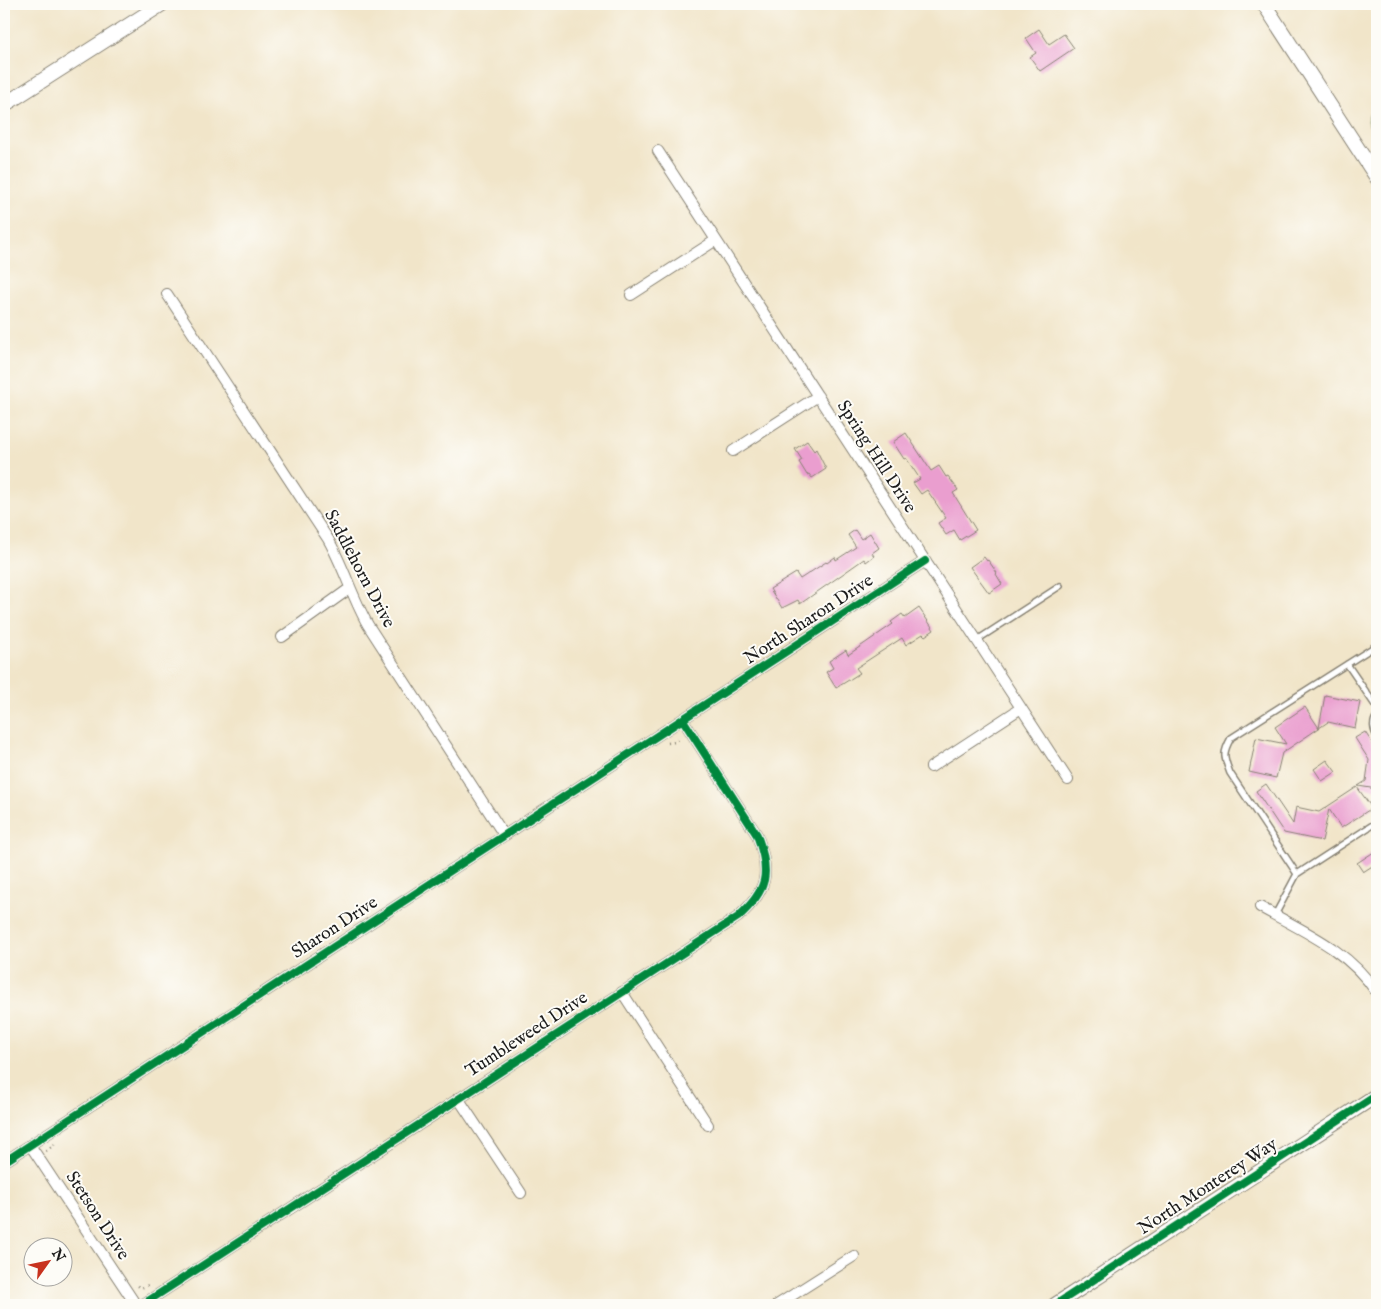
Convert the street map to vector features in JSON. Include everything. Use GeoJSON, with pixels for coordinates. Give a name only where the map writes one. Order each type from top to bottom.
{"type":"FeatureCollection","features":[{"type":"Feature","properties":{"kind":"street"},"geometry":{"type":"LineString","coordinates":[[4,104],[162,4]]}},
{"type":"Feature","properties":{"kind":"street"},"geometry":{"type":"LineString","coordinates":[[1264,4],[1377,178]]}},
{"type":"Feature","properties":{"kind":"street","name":"Spring Hill Drive"},"geometry":{"type":"LineString","coordinates":[[658,151],[1068,780]]}},
{"type":"Feature","properties":{"kind":"street"},"geometry":{"type":"LineString","coordinates":[[631,295],[716,240]]}},
{"type":"Feature","properties":{"kind":"street","name":"Saddlehorn Drive"},"geometry":{"type":"LineString","coordinates":[[167,294],[328,539],[344,569],[350,589],[368,625],[504,835]]}},
{"type":"Feature","properties":{"kind":"street"},"geometry":{"type":"LineString","coordinates":[[733,452],[818,396]]}},
{"type":"Feature","properties":{"kind":"street","name":"North Sharon Drive"},"geometry":{"type":"LineString","coordinates":[[683,720],[925,561]]}},
{"type":"Feature","properties":{"kind":"street"},"geometry":{"type":"LineString","coordinates":[[282,637],[350,589]]}},
{"type":"Feature","properties":{"kind":"street"},"geometry":{"type":"LineString","coordinates":[[931,767],[1021,708]]}},
{"type":"Feature","properties":{"kind":"street","name":"Sharon Drive"},"geometry":{"type":"LineString","coordinates":[[4,1162],[683,720]]}},
{"type":"Feature","properties":{"kind":"street","name":"Tumbleweed Drive"},"geometry":{"type":"LineString","coordinates":[[142,1305],[738,917],[752,904],[763,885],[765,865],[757,835],[683,720]]}},
{"type":"Feature","properties":{"kind":"street"},"geometry":{"type":"LineString","coordinates":[[1260,907],[1321,940],[1338,952],[1356,967],[1377,993]]}},
{"type":"Feature","properties":{"kind":"street"},"geometry":{"type":"LineString","coordinates":[[622,992],[708,1125]]}},
{"type":"Feature","properties":{"kind":"street","name":"North Monterey Way"},"geometry":{"type":"LineString","coordinates":[[1055,1305],[1377,1095]]}},
{"type":"Feature","properties":{"kind":"street"},"geometry":{"type":"LineString","coordinates":[[458,1098],[521,1193]]}},
{"type":"Feature","properties":{"kind":"street","name":"Stetson Drive"},"geometry":{"type":"LineString","coordinates":[[30,1145],[136,1305]]}},
{"type":"Feature","properties":{"kind":"street"},"geometry":{"type":"LineString","coordinates":[[777,1305],[854,1256]]}},
{"type":"Feature","properties":{"kind":"lane"},"geometry":{"type":"LineString","coordinates":[[977,640],[1060,586]]}},
{"type":"Feature","properties":{"kind":"lane"},"geometry":{"type":"LineString","coordinates":[[1297,874],[1230,773],[1224,758],[1225,750],[1231,738],[1377,645]]}},
{"type":"Feature","properties":{"kind":"lane"},"geometry":{"type":"LineString","coordinates":[[1347,664],[1377,708]]}},
{"type":"Feature","properties":{"kind":"lane"},"geometry":{"type":"LineString","coordinates":[[1377,716],[1374,724],[1377,736]]}},
{"type":"Feature","properties":{"kind":"lane"},"geometry":{"type":"LineString","coordinates":[[1275,915],[1297,874],[1377,822]]}},
{"type":"Feature","properties":{"kind":"green space"},"geometry":{"type":"Polygon","coordinates":[[[1377,98],[1377,137],[1367,121],[1377,98]]]}},
{"type":"Feature","properties":{"kind":"building"},"geometry":{"type":"Polygon","coordinates":[[[1039,29],[1049,44],[1064,34],[1074,48],[1040,71],[1030,57],[1036,53],[1026,38],[1039,29]]]}},
{"type":"Feature","properties":{"kind":"building"},"geometry":{"type":"Polygon","coordinates":[[[906,433],[931,471],[939,466],[958,490],[953,493],[976,530],[960,540],[954,530],[946,535],[938,523],[946,518],[927,490],[921,494],[913,483],[920,479],[893,442],[906,433]]]}},
{"type":"Feature","properties":{"kind":"building"},"geometry":{"type":"Polygon","coordinates":[[[807,441],[814,451],[816,449],[826,469],[812,478],[809,474],[807,475],[799,462],[802,460],[795,449],[807,441]]]}},
{"type":"Feature","properties":{"kind":"building"},"geometry":{"type":"Polygon","coordinates":[[[855,530],[861,539],[870,533],[879,548],[872,553],[874,556],[866,562],[864,559],[800,604],[798,600],[782,608],[770,589],[796,573],[800,579],[826,562],[835,557],[836,560],[856,547],[848,535],[855,530]]]}},
{"type":"Feature","properties":{"kind":"building"},"geometry":{"type":"Polygon","coordinates":[[[984,557],[997,573],[1002,584],[989,593],[970,567],[984,557]]]}},
{"type":"Feature","properties":{"kind":"building"},"geometry":{"type":"Polygon","coordinates":[[[919,608],[934,630],[925,636],[923,634],[906,645],[902,638],[856,668],[860,673],[836,688],[826,672],[833,668],[829,661],[846,650],[848,655],[893,624],[891,622],[902,614],[905,618],[919,608]]]}},
{"type":"Feature","properties":{"kind":"building"},"geometry":{"type":"Polygon","coordinates":[[[1325,695],[1360,702],[1355,728],[1328,722],[1282,753],[1276,778],[1249,772],[1256,738],[1286,744],[1275,727],[1305,707],[1319,728],[1325,695]]]}},
{"type":"Feature","properties":{"kind":"building"},"geometry":{"type":"Polygon","coordinates":[[[1365,732],[1377,749],[1377,789],[1358,786],[1366,781],[1369,760],[1355,738],[1365,732]]]}},
{"type":"Feature","properties":{"kind":"building"},"geometry":{"type":"Polygon","coordinates":[[[1327,760],[1336,772],[1322,781],[1314,769],[1327,760]]]}},
{"type":"Feature","properties":{"kind":"building"},"geometry":{"type":"Polygon","coordinates":[[[1266,784],[1293,824],[1296,807],[1319,812],[1357,787],[1372,808],[1341,828],[1329,809],[1322,841],[1284,833],[1256,791],[1266,784]]]}},
{"type":"Feature","properties":{"kind":"building"},"geometry":{"type":"Polygon","coordinates":[[[1377,850],[1377,863],[1363,872],[1357,863],[1377,850]]]}},
{"type":"Feature","properties":{"kind":"cycle path"},"geometry":{"type":"LineString","coordinates":[[4,1162],[925,561]]}},
{"type":"Feature","properties":{"kind":"cycle path"},"geometry":{"type":"LineString","coordinates":[[142,1305],[738,917],[748,907],[756,898],[764,880],[764,860],[757,835],[683,720]]}},
{"type":"Feature","properties":{"kind":"cycle path"},"geometry":{"type":"LineString","coordinates":[[1055,1305],[1377,1095]]}}]}
